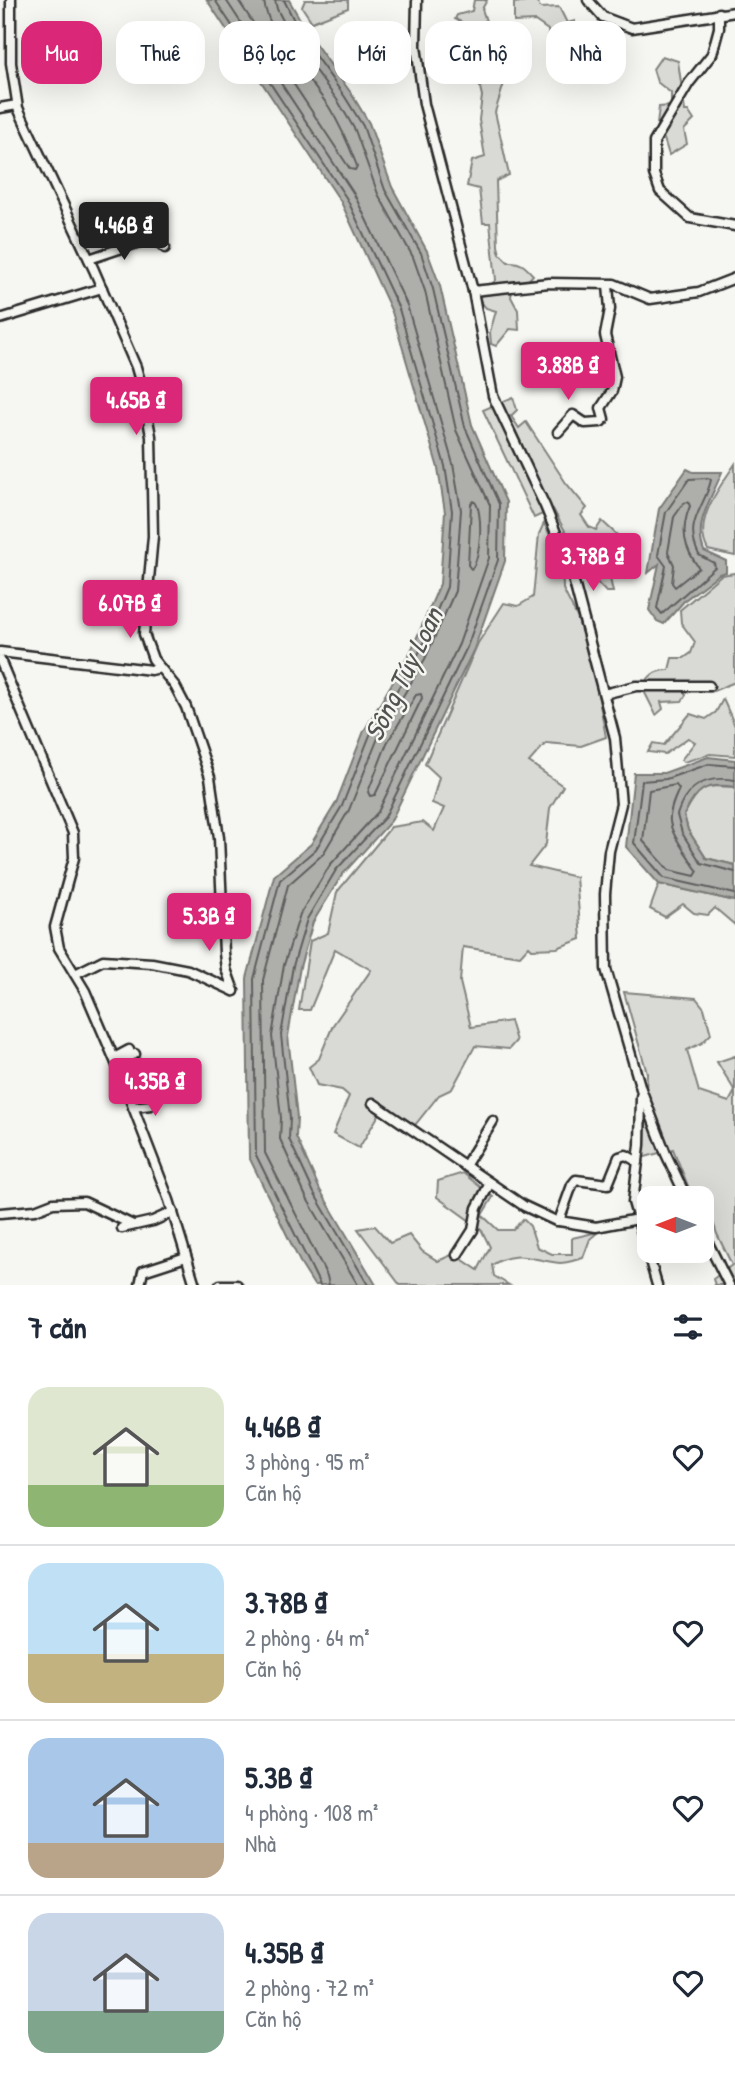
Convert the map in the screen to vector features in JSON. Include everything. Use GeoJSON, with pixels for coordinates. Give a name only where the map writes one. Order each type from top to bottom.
{"type":"FeatureCollection","features":[{"type":"Feature","properties":{"kind":"street"},"geometry":{"type":"LineString","coordinates":[[11,0],[10,63],[18,105],[136,366],[151,436],[153,536],[144,634],[160,668],[175,685],[186,707],[210,777],[219,838],[224,953],[226,969],[234,991],[198,973],[152,963],[103,960],[75,974]]}},
{"type":"Feature","properties":{"kind":"street"},"geometry":{"type":"LineString","coordinates":[[417,0],[416,46],[424,104],[472,291],[495,405],[545,506],[570,568],[615,738],[621,804],[609,851],[606,883],[606,969],[641,1089],[681,1186]]}},
{"type":"Feature","properties":{"kind":"street"},"geometry":{"type":"LineString","coordinates":[[588,0],[603,17],[628,27],[735,12]]}},
{"type":"Feature","properties":{"kind":"street"},"geometry":{"type":"LineString","coordinates":[[719,13],[719,28],[712,54],[689,83],[654,142],[654,174],[660,191],[690,218],[735,226]]}},
{"type":"Feature","properties":{"kind":"street"},"geometry":{"type":"LineString","coordinates":[[0,108],[18,105]]}},
{"type":"Feature","properties":{"kind":"street"},"geometry":{"type":"LineString","coordinates":[[89,259],[149,239],[160,242],[165,248]]}},
{"type":"Feature","properties":{"kind":"street"},"geometry":{"type":"LineString","coordinates":[[472,291],[549,283],[622,285],[650,299],[699,292],[735,278]]}},
{"type":"Feature","properties":{"kind":"street"},"geometry":{"type":"LineString","coordinates":[[558,432],[573,415],[587,423],[604,419],[601,408],[612,391],[615,377],[606,335],[610,309],[608,285]]}},
{"type":"Feature","properties":{"kind":"street"},"geometry":{"type":"LineString","coordinates":[[0,319],[102,288]]}},
{"type":"Feature","properties":{"kind":"street"},"geometry":{"type":"LineString","coordinates":[[0,652],[143,670],[160,668]]}},
{"type":"Feature","properties":{"kind":"street"},"geometry":{"type":"LineString","coordinates":[[0,660],[73,833],[74,858],[55,927],[59,948],[75,974],[115,1060],[148,1159],[173,1212],[195,1285]]}},
{"type":"Feature","properties":{"kind":"street"},"geometry":{"type":"LineString","coordinates":[[604,694],[636,686],[709,686]]}},
{"type":"Feature","properties":{"kind":"street"},"geometry":{"type":"LineString","coordinates":[[115,1060],[132,1052]]}},
{"type":"Feature","properties":{"kind":"street"},"geometry":{"type":"LineString","coordinates":[[637,1215],[634,1202],[641,1089]]}},
{"type":"Feature","properties":{"kind":"street"},"geometry":{"type":"LineString","coordinates":[[132,1107],[151,1105],[160,1094]]}},
{"type":"Feature","properties":{"kind":"street"},"geometry":{"type":"LineString","coordinates":[[373,1103],[524,1206],[559,1221],[596,1227],[637,1219]]}},
{"type":"Feature","properties":{"kind":"street"},"geometry":{"type":"LineString","coordinates":[[465,1166],[493,1121]]}},
{"type":"Feature","properties":{"kind":"street"},"geometry":{"type":"LineString","coordinates":[[559,1221],[576,1180],[608,1184],[619,1157],[626,1155],[638,1162]]}},
{"type":"Feature","properties":{"kind":"street"},"geometry":{"type":"LineString","coordinates":[[457,1255],[473,1230],[478,1205],[490,1183]]}},
{"type":"Feature","properties":{"kind":"street"},"geometry":{"type":"LineString","coordinates":[[0,1213],[35,1210],[53,1203],[84,1202],[133,1225]]}},
{"type":"Feature","properties":{"kind":"street"},"geometry":{"type":"LineString","coordinates":[[121,1228],[153,1221],[173,1212]]}},
{"type":"Feature","properties":{"kind":"street"},"geometry":{"type":"LineString","coordinates":[[714,1255],[729,1285]]}},
{"type":"Feature","properties":{"kind":"street"},"geometry":{"type":"LineString","coordinates":[[140,1285],[143,1271],[186,1257]]}},
{"type":"Feature","properties":{"kind":"street"},"geometry":{"type":"LineString","coordinates":[[651,1264],[657,1285]]}},
{"type":"Feature","properties":{"kind":"street"},"geometry":{"type":"LineString","coordinates":[[219,1285],[237,1285]]}},
{"type":"Feature","properties":{"kind":"shaded area"},"geometry":{"type":"Polygon","coordinates":[[[305,0],[348,0],[348,8],[315,21],[311,21],[302,7],[305,0]]]}},
{"type":"Feature","properties":{"kind":"shaded area"},"geometry":{"type":"Polygon","coordinates":[[[474,0],[487,0],[482,9],[486,21],[455,19],[457,15],[472,11],[474,0]]]}},
{"type":"Feature","properties":{"kind":"shaded area"},"geometry":{"type":"Polygon","coordinates":[[[535,0],[541,8],[559,7],[566,21],[546,21],[546,29],[535,21],[514,21],[514,3],[535,0]]]}},
{"type":"Feature","properties":{"kind":"shaded area"},"geometry":{"type":"Polygon","coordinates":[[[662,56],[678,61],[685,111],[688,111],[694,120],[684,130],[687,144],[669,155],[664,139],[656,134],[659,107],[671,106],[671,93],[657,82],[653,69],[662,56]]]}},
{"type":"Feature","properties":{"kind":"shaded area"},"geometry":{"type":"Polygon","coordinates":[[[479,84],[504,84],[495,112],[509,175],[496,181],[500,254],[508,262],[522,265],[533,275],[526,283],[513,285],[511,297],[518,310],[519,330],[510,329],[496,346],[491,344],[490,332],[496,311],[486,308],[477,297],[496,280],[490,223],[483,223],[479,189],[467,186],[472,161],[485,157],[479,120],[482,96],[479,84]]]}},
{"type":"Feature","properties":{"kind":"shaded area"},"geometry":{"type":"Polygon","coordinates":[[[513,397],[517,410],[511,416],[519,428],[526,422],[566,483],[587,508],[581,515],[589,527],[596,530],[602,521],[617,535],[608,556],[613,592],[606,592],[588,573],[553,509],[534,518],[483,410],[513,397]]]}},
{"type":"Feature","properties":{"kind":"shaded area"},"geometry":{"type":"Polygon","coordinates":[[[735,464],[735,556],[708,550],[703,528],[709,505],[735,464]]]}},
{"type":"Feature","properties":{"kind":"shaded area"},"geometry":{"type":"Polygon","coordinates":[[[544,523],[562,560],[563,589],[577,617],[593,667],[606,737],[581,746],[546,743],[529,762],[563,786],[550,808],[546,844],[529,866],[576,877],[581,939],[557,948],[532,949],[529,946],[520,956],[463,947],[460,982],[471,1027],[510,1021],[516,1041],[509,1049],[475,1046],[452,1089],[439,1095],[415,1125],[380,1113],[359,1148],[333,1134],[349,1096],[342,1090],[317,1085],[309,1067],[319,1059],[333,1025],[371,970],[335,949],[310,1010],[299,1010],[310,941],[328,933],[337,892],[391,827],[423,822],[434,831],[444,808],[432,803],[439,777],[425,764],[478,643],[504,603],[518,606],[533,597],[539,534],[544,523]]]}},
{"type":"Feature","properties":{"kind":"shaded area"},"geometry":{"type":"Polygon","coordinates":[[[735,573],[735,682],[711,692],[683,688],[686,695],[682,701],[661,702],[663,709],[656,715],[642,687],[653,674],[669,670],[672,658],[684,658],[691,653],[695,642],[681,623],[680,610],[721,575],[735,573]]]}},
{"type":"Feature","properties":{"kind":"shaded area"},"geometry":{"type":"Polygon","coordinates":[[[723,699],[735,726],[735,756],[710,754],[684,762],[681,760],[695,742],[688,738],[665,754],[648,752],[653,743],[664,745],[690,714],[706,719],[716,712],[723,699]]]}},
{"type":"Feature","properties":{"kind":"shaded area"},"geometry":{"type":"Polygon","coordinates":[[[709,786],[735,787],[735,865],[706,858],[688,830],[684,815],[695,794],[709,786]]]}},
{"type":"Feature","properties":{"kind":"shaded area"},"geometry":{"type":"Polygon","coordinates":[[[659,884],[735,901],[735,925],[715,908],[708,915],[694,913],[683,904],[665,917],[650,909],[659,884]]]}},
{"type":"Feature","properties":{"kind":"shaded area"},"geometry":{"type":"Polygon","coordinates":[[[624,992],[696,998],[704,1008],[711,1034],[702,1043],[687,1050],[699,1092],[729,1102],[735,1091],[735,1285],[715,1285],[713,1279],[732,1265],[714,1225],[714,1186],[688,1186],[673,1149],[642,1158],[647,1073],[624,992]]]}},
{"type":"Feature","properties":{"kind":"shaded area"},"geometry":{"type":"Polygon","coordinates":[[[735,1056],[735,1091],[717,1062],[735,1056]]]}},
{"type":"Feature","properties":{"kind":"shaded area"},"geometry":{"type":"Polygon","coordinates":[[[463,1173],[493,1197],[482,1215],[498,1230],[513,1230],[523,1219],[530,1226],[537,1247],[552,1254],[572,1254],[572,1238],[598,1232],[590,1239],[583,1258],[560,1263],[518,1256],[492,1265],[494,1276],[509,1285],[400,1285],[358,1229],[375,1226],[390,1243],[409,1235],[422,1251],[438,1261],[454,1254],[478,1270],[490,1247],[481,1229],[437,1197],[438,1181],[463,1173]]]}},
{"type":"Feature","properties":{"kind":"water"},"geometry":{"type":"Polygon","coordinates":[[[207,0],[289,0],[301,21],[221,21],[207,0]]]}},
{"type":"Feature","properties":{"kind":"water","name":"Sông Túy Loan"},"geometry":{"type":"Polygon","coordinates":[[[320,50],[334,70],[334,84],[344,84],[369,123],[392,187],[427,251],[440,286],[472,425],[506,502],[505,561],[474,649],[391,821],[342,875],[313,922],[300,967],[288,1036],[297,1118],[296,1137],[320,1190],[376,1285],[314,1285],[249,1157],[247,978],[274,876],[311,844],[336,803],[364,731],[411,651],[440,584],[445,512],[438,468],[392,312],[341,202],[263,84],[320,84],[320,50]]]}},
{"type":"Feature","properties":{"kind":"water"},"geometry":{"type":"Polygon","coordinates":[[[687,469],[693,472],[722,472],[705,511],[701,541],[704,551],[726,561],[726,572],[719,574],[685,600],[664,624],[657,621],[649,610],[659,564],[648,573],[659,509],[687,469]]]}},
{"type":"Feature","properties":{"kind":"water"},"geometry":{"type":"Polygon","coordinates":[[[708,757],[735,760],[735,787],[716,786],[703,789],[693,799],[684,815],[688,830],[706,858],[735,865],[735,901],[659,884],[626,847],[634,773],[664,773],[708,757]]]}}]}
